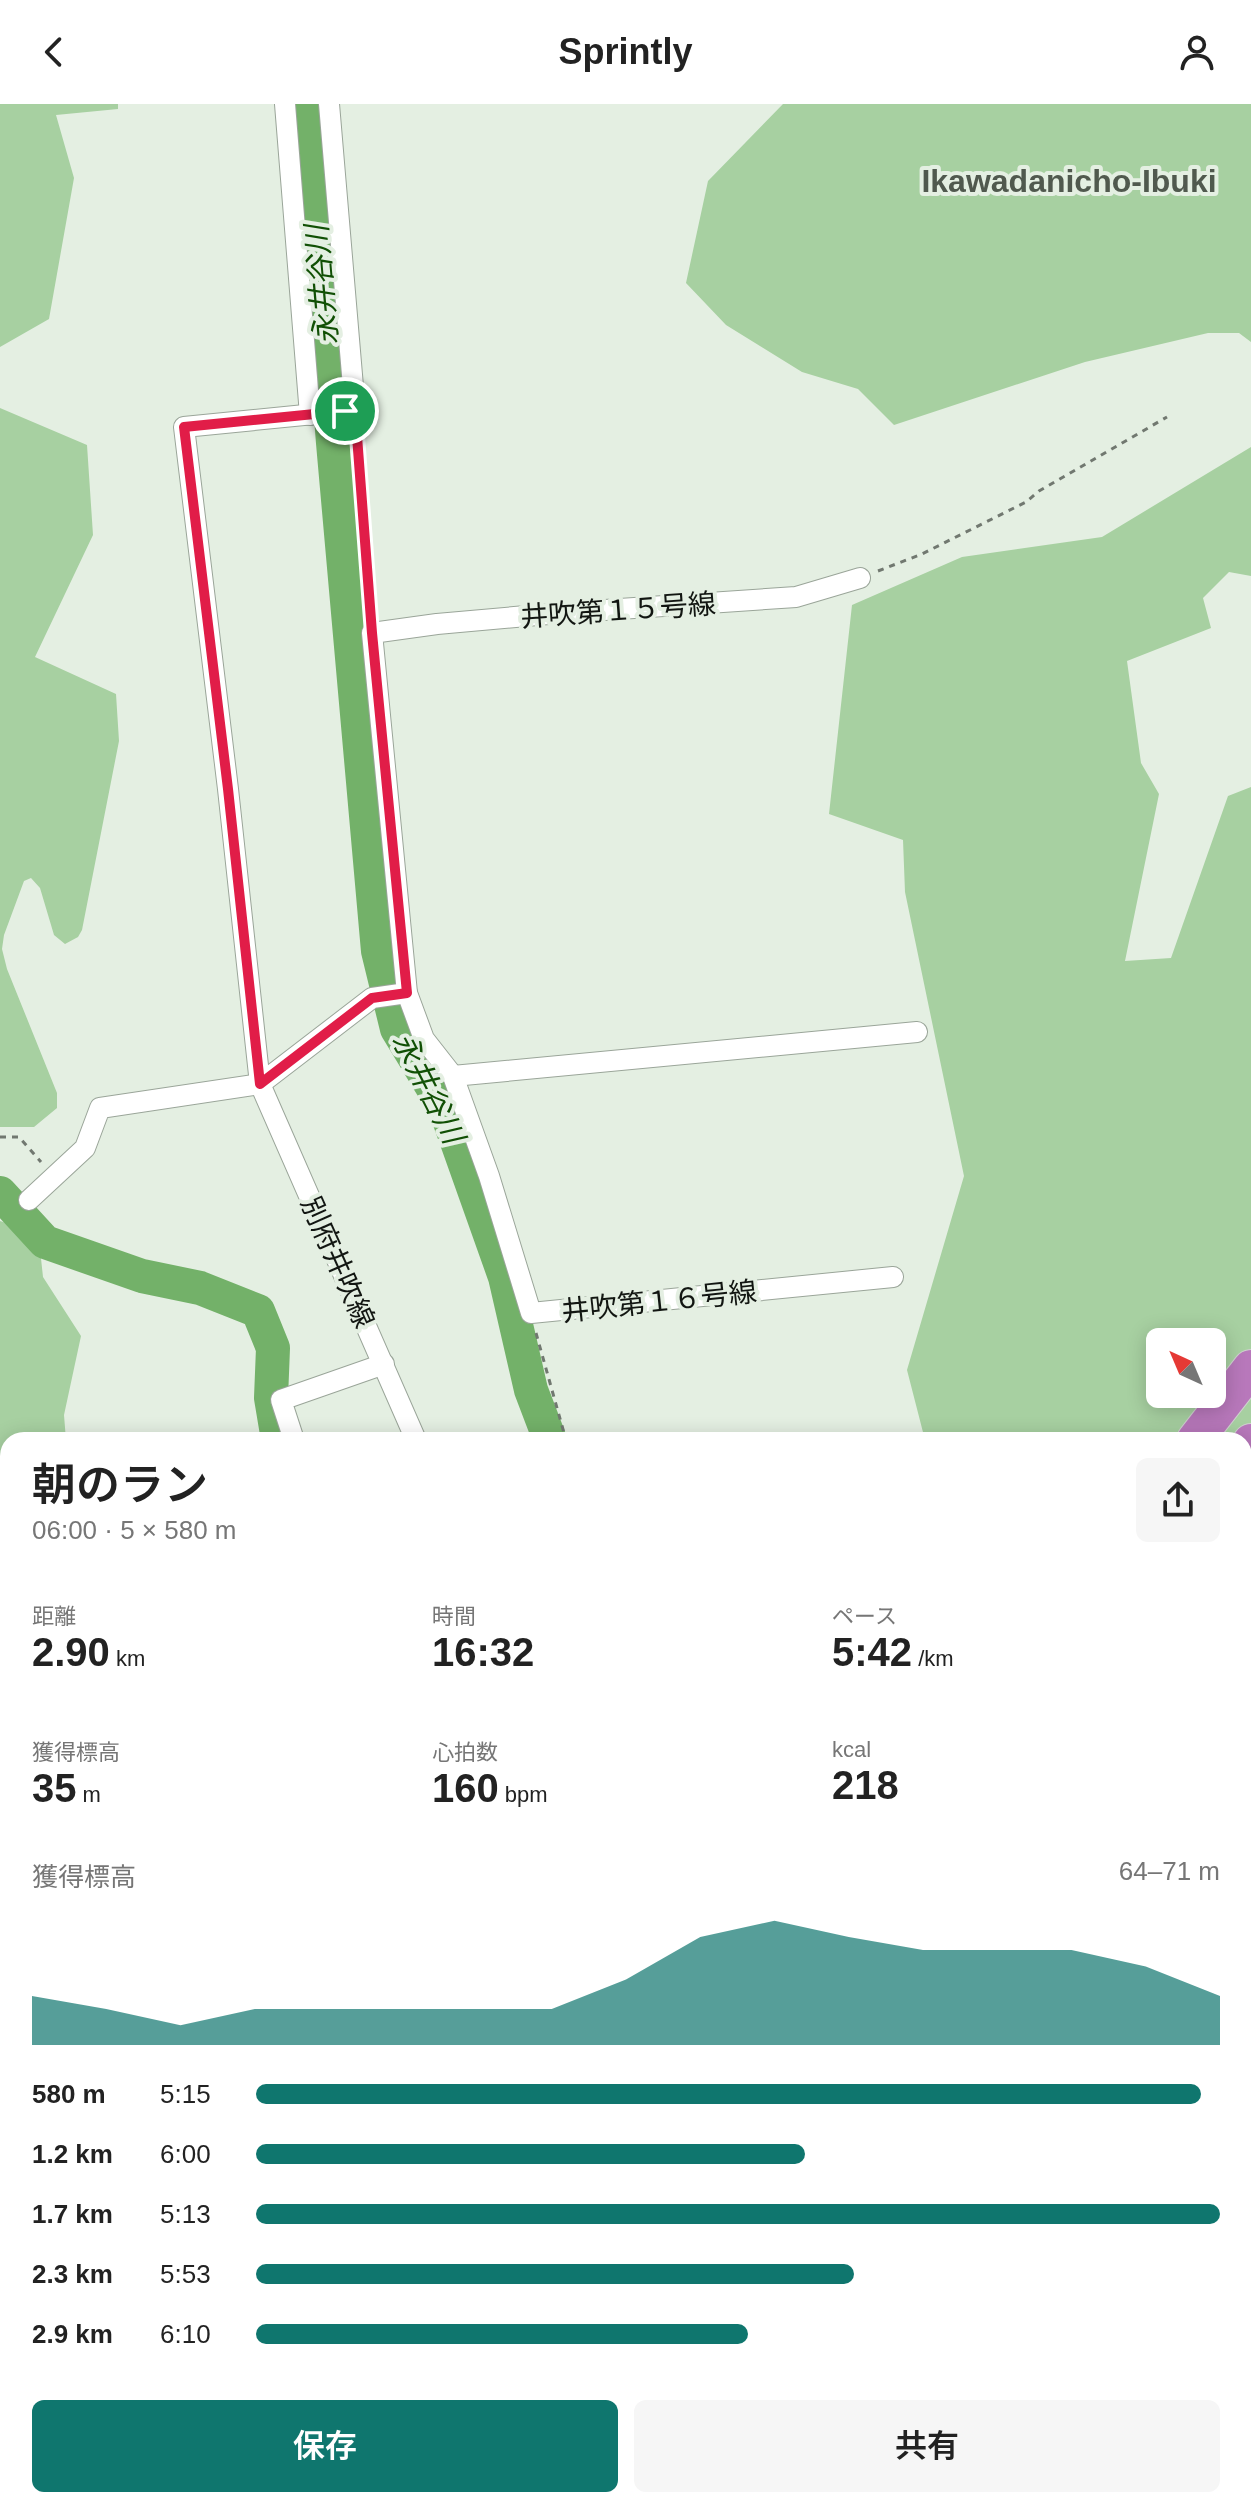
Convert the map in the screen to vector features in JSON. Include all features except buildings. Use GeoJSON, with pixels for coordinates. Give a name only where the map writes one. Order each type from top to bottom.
{"type":"FeatureCollection","features":[{"type":"Feature","properties":{"kind":"highway"},"geometry":{"type":"LineString","coordinates":[[1201,1432],[1251,1368]]}},
{"type":"Feature","properties":{"kind":"highway"},"geometry":{"type":"LineString","coordinates":[[1223,1432],[1251,1391]]}},
{"type":"Feature","properties":{"kind":"street"},"geometry":{"type":"LineString","coordinates":[[285,104],[314,414],[350,410],[329,104]]}},
{"type":"Feature","properties":{"kind":"street","name":"別府井吹線"},"geometry":{"type":"LineString","coordinates":[[314,414],[184,427],[260,1084],[413,1432]]}},
{"type":"Feature","properties":{"kind":"street","name":"井吹第１５号線"},"geometry":{"type":"LineString","coordinates":[[372,633],[560,613],[796,597],[860,578]]}},
{"type":"Feature","properties":{"kind":"street","name":"井吹第１６号線"},"geometry":{"type":"LineString","coordinates":[[372,633],[403,994],[424,1039],[453,1076],[489,1176],[531,1313],[893,1277]]}},
{"type":"Feature","properties":{"kind":"street"},"geometry":{"type":"LineString","coordinates":[[29,1200],[85,1148],[100,1108],[260,1084],[372,998],[403,994]]}},
{"type":"Feature","properties":{"kind":"street"},"geometry":{"type":"LineString","coordinates":[[453,1076],[917,1032]]}},
{"type":"Feature","properties":{"kind":"street"},"geometry":{"type":"LineString","coordinates":[[291,1432],[281,1400],[384,1364]]}},
{"type":"Feature","properties":{"kind":"path"},"geometry":{"type":"LineString","coordinates":[[350,410],[372,633]]}},
{"type":"Feature","properties":{"kind":"path"},"geometry":{"type":"LineString","coordinates":[[860,578],[922,554],[1026,502],[1039,491],[1167,417]]}},
{"type":"Feature","properties":{"kind":"path"},"geometry":{"type":"LineString","coordinates":[[0,1137],[19,1137],[54,1176]]}},
{"type":"Feature","properties":{"kind":"path"},"geometry":{"type":"LineString","coordinates":[[531,1313],[564,1432]]}},
{"type":"Feature","properties":{"kind":"green space"},"geometry":{"type":"Polygon","coordinates":[[[0,104],[118,104],[118,109],[56,115],[74,178],[49,319],[0,347],[0,104]]]}},
{"type":"Feature","properties":{"kind":"green space"},"geometry":{"type":"Polygon","coordinates":[[[783,104],[1251,104],[1251,342],[1239,333],[1208,333],[1085,362],[894,425],[858,389],[802,372],[726,325],[686,283],[708,181],[783,104]]]}},
{"type":"Feature","properties":{"kind":"green space"},"geometry":{"type":"Polygon","coordinates":[[[0,408],[87,445],[93,535],[35,657],[116,694],[119,741],[82,930],[78,937],[65,944],[54,935],[40,888],[31,878],[24,881],[4,935],[2,949],[7,969],[57,1093],[57,1108],[34,1127],[0,1127],[0,408]]]}},
{"type":"Feature","properties":{"kind":"green space"},"geometry":{"type":"Polygon","coordinates":[[[1251,447],[1251,576],[1229,572],[1203,598],[1211,628],[1127,661],[1141,763],[1159,794],[1125,961],[1171,958],[1228,796],[1251,787],[1251,1432],[923,1432],[907,1370],[964,1176],[905,892],[903,840],[829,814],[852,605],[962,557],[1102,537],[1251,447]]]}},
{"type":"Feature","properties":{"kind":"green space"},"geometry":{"type":"Polygon","coordinates":[[[0,1221],[13,1225],[40,1249],[43,1277],[81,1336],[64,1415],[65,1432],[0,1432],[0,1221]]]}},
{"type":"Feature","properties":{"kind":"waterway","name":"永井谷川"},"geometry":{"type":"LineString","coordinates":[[307,104],[333,443],[378,951],[397,1029],[445,1108],[505,1277],[531,1390],[547,1432]]}},
{"type":"Feature","properties":{"kind":"waterway"},"geometry":{"type":"LineString","coordinates":[[0,1193],[45,1242],[142,1276],[200,1288],[258,1311],[273,1348],[271,1398],[277,1432]]}},
{"type":"Feature","properties":{"kind":"district","name":"Ikawadanicho-Ibuki"},"geometry":{"type":"Point","coordinates":[1069,181]}},
{"type":"Feature","properties":{"kind":"route"},"geometry":{"type":"LineString","coordinates":[[355,410],[372,633],[407,993],[372,998],[260,1084],[184,427],[345,411],[355,410]]}}]}
